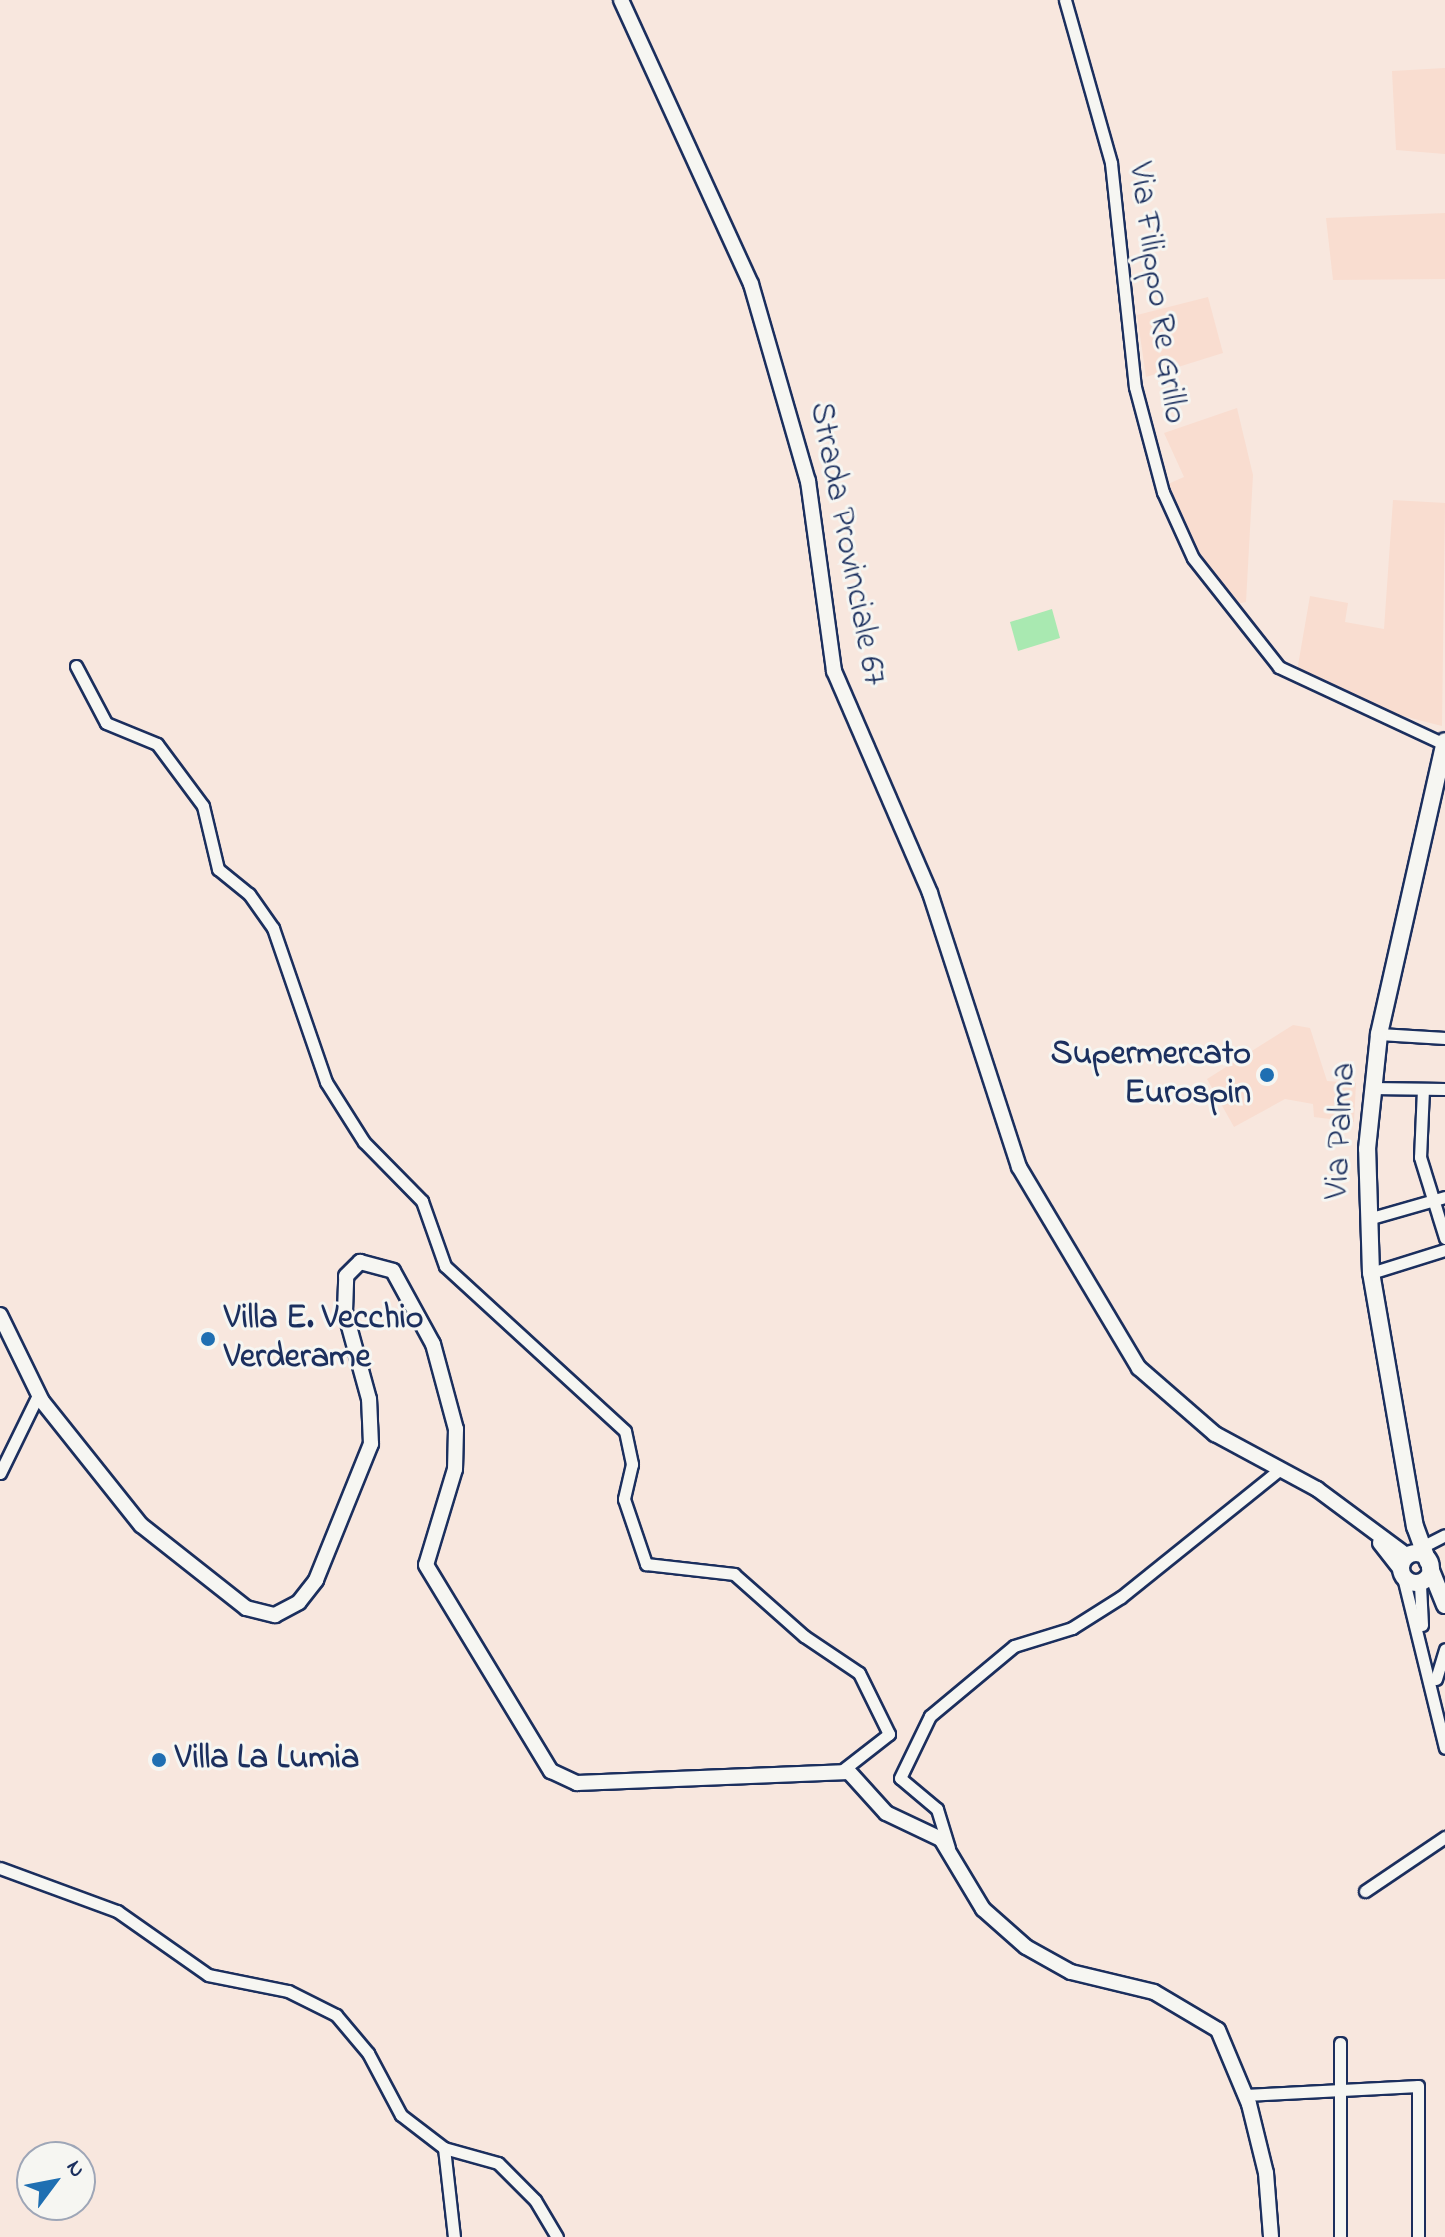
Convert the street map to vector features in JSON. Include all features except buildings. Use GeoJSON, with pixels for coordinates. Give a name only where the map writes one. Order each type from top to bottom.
{"type":"FeatureCollection","features":[{"type":"Feature","properties":{"kind":"main road","name":"Via Palma"},"geometry":{"type":"LineString","coordinates":[[1415,1527],[1371,1273],[1368,1219],[1371,1088],[1379,1034],[1444,743]]}},
{"type":"Feature","properties":{"kind":"main road"},"geometry":{"type":"LineString","coordinates":[[1415,1527],[1409,1558],[1421,1584],[1445,1606]]}},
{"type":"Feature","properties":{"kind":"main road"},"geometry":{"type":"LineString","coordinates":[[1409,1558],[1429,1564]]}},
{"type":"Feature","properties":{"kind":"main road"},"geometry":{"type":"LineString","coordinates":[[1421,1584],[1429,1564]]}},
{"type":"Feature","properties":{"kind":"main road"},"geometry":{"type":"LineString","coordinates":[[1429,1564],[1445,1606]]}},
{"type":"Feature","properties":{"kind":"street","name":"Strada Provinciale 67"},"geometry":{"type":"LineString","coordinates":[[621,0],[751,284],[808,481],[834,671],[901,835],[930,893],[1019,1167],[1056,1239],[1139,1368],[1215,1434],[1280,1469],[1409,1558]]}},
{"type":"Feature","properties":{"kind":"street","name":"Via Filippo Re Grillo"},"geometry":{"type":"LineString","coordinates":[[1065,0],[1111,163],[1135,387],[1182,537],[1240,624],[1279,667],[1444,743]]}},
{"type":"Feature","properties":{"kind":"street"},"geometry":{"type":"LineString","coordinates":[[0,1315],[38,1395],[169,1551],[256,1614],[284,1612],[316,1580],[371,1444],[369,1399],[343,1288],[360,1262],[381,1263],[402,1280],[424,1322],[456,1429],[455,1469],[426,1565],[551,1771],[577,1783],[843,1770],[889,1734],[859,1673],[734,1574],[697,1566],[661,1571],[646,1564],[624,1499],[632,1464],[625,1431],[449,1273],[422,1201],[364,1142],[326,1082],[273,928],[249,894],[218,869],[203,806],[157,744],[106,723],[76,666]]}},
{"type":"Feature","properties":{"kind":"street"},"geometry":{"type":"LineString","coordinates":[[1379,1034],[1445,1038]]}},
{"type":"Feature","properties":{"kind":"street"},"geometry":{"type":"LineString","coordinates":[[1371,1088],[1445,1089]]}},
{"type":"Feature","properties":{"kind":"street"},"geometry":{"type":"LineString","coordinates":[[1423,1089],[1420,1157],[1439,1199],[1445,1238]]}},
{"type":"Feature","properties":{"kind":"street"},"geometry":{"type":"LineString","coordinates":[[1368,1219],[1439,1199]]}},
{"type":"Feature","properties":{"kind":"street"},"geometry":{"type":"LineString","coordinates":[[1371,1273],[1445,1250]]}},
{"type":"Feature","properties":{"kind":"street"},"geometry":{"type":"LineString","coordinates":[[0,1473],[38,1395]]}},
{"type":"Feature","properties":{"kind":"street"},"geometry":{"type":"LineString","coordinates":[[1271,2237],[1266,2173],[1247,2100],[1233,2055],[1210,2022],[1154,1992],[1071,1972],[1026,1947],[983,1909],[949,1848],[937,1809],[900,1778],[930,1716],[1014,1646],[1072,1628],[1121,1597],[1280,1469]]}},
{"type":"Feature","properties":{"kind":"street"},"geometry":{"type":"LineString","coordinates":[[1415,1527],[1445,1535]]}},
{"type":"Feature","properties":{"kind":"street"},"geometry":{"type":"LineString","coordinates":[[1445,1535],[1409,1558],[1445,1748]]}},
{"type":"Feature","properties":{"kind":"street"},"geometry":{"type":"LineString","coordinates":[[1429,1564],[1445,1535]]}},
{"type":"Feature","properties":{"kind":"street"},"geometry":{"type":"LineString","coordinates":[[1421,1584],[1423,1637]]}},
{"type":"Feature","properties":{"kind":"street"},"geometry":{"type":"LineString","coordinates":[[1435,1691],[1445,1649]]}},
{"type":"Feature","properties":{"kind":"street"},"geometry":{"type":"LineString","coordinates":[[843,1770],[886,1813],[949,1848]]}},
{"type":"Feature","properties":{"kind":"street"},"geometry":{"type":"LineString","coordinates":[[1365,1891],[1445,1837]]}},
{"type":"Feature","properties":{"kind":"street"},"geometry":{"type":"LineString","coordinates":[[0,1868],[117,1911],[208,1975],[288,1991],[326,2009],[368,2053],[401,2115],[444,2148],[498,2163],[535,2200],[557,2237]]}},
{"type":"Feature","properties":{"kind":"street"},"geometry":{"type":"LineString","coordinates":[[0,1876],[13,1872]]}},
{"type":"Feature","properties":{"kind":"street"},"geometry":{"type":"LineString","coordinates":[[1340,2043],[1340,2237]]}},
{"type":"Feature","properties":{"kind":"street"},"geometry":{"type":"LineString","coordinates":[[1247,2100],[1340,2089],[1418,2086],[1418,2237]]}},
{"type":"Feature","properties":{"kind":"street"},"geometry":{"type":"LineString","coordinates":[[444,2148],[454,2237]]}},
{"type":"Feature","properties":{"kind":"shaded area"},"geometry":{"type":"Polygon","coordinates":[[[1445,68],[1445,154],[1396,150],[1392,71],[1445,68]]]}},
{"type":"Feature","properties":{"kind":"shaded area"},"geometry":{"type":"Polygon","coordinates":[[[1445,213],[1445,279],[1333,280],[1326,218],[1445,213]]]}},
{"type":"Feature","properties":{"kind":"shaded area"},"geometry":{"type":"Polygon","coordinates":[[[1208,297],[1223,353],[1146,377],[1137,315],[1208,297]]]}},
{"type":"Feature","properties":{"kind":"shaded area"},"geometry":{"type":"Polygon","coordinates":[[[1237,408],[1253,475],[1246,602],[1232,605],[1186,532],[1168,484],[1184,477],[1164,433],[1237,408]]]}},
{"type":"Feature","properties":{"kind":"shaded area"},"geometry":{"type":"Polygon","coordinates":[[[1393,500],[1445,503],[1442,726],[1379,710],[1297,671],[1310,596],[1348,603],[1345,622],[1384,629],[1393,500]]]}},
{"type":"Feature","properties":{"kind":"shaded area"},"geometry":{"type":"Polygon","coordinates":[[[1293,1025],[1310,1028],[1327,1081],[1356,1083],[1354,1122],[1314,1117],[1313,1104],[1285,1099],[1234,1127],[1207,1079],[1293,1025]]]}},
{"type":"Feature","properties":{"kind":"green space"},"geometry":{"type":"Polygon","coordinates":[[[1052,609],[1060,638],[1018,651],[1010,622],[1052,609]]]}},
{"type":"Feature","properties":{"kind":"place","name":"Supermercato Eurospin"},"geometry":{"type":"Point","coordinates":[1267,1075]}},
{"type":"Feature","properties":{"kind":"place","name":"Villa E. Vecchio Verderame"},"geometry":{"type":"Point","coordinates":[208,1339]}},
{"type":"Feature","properties":{"kind":"place","name":"Villa La Lumia"},"geometry":{"type":"Point","coordinates":[159,1760]}}]}
